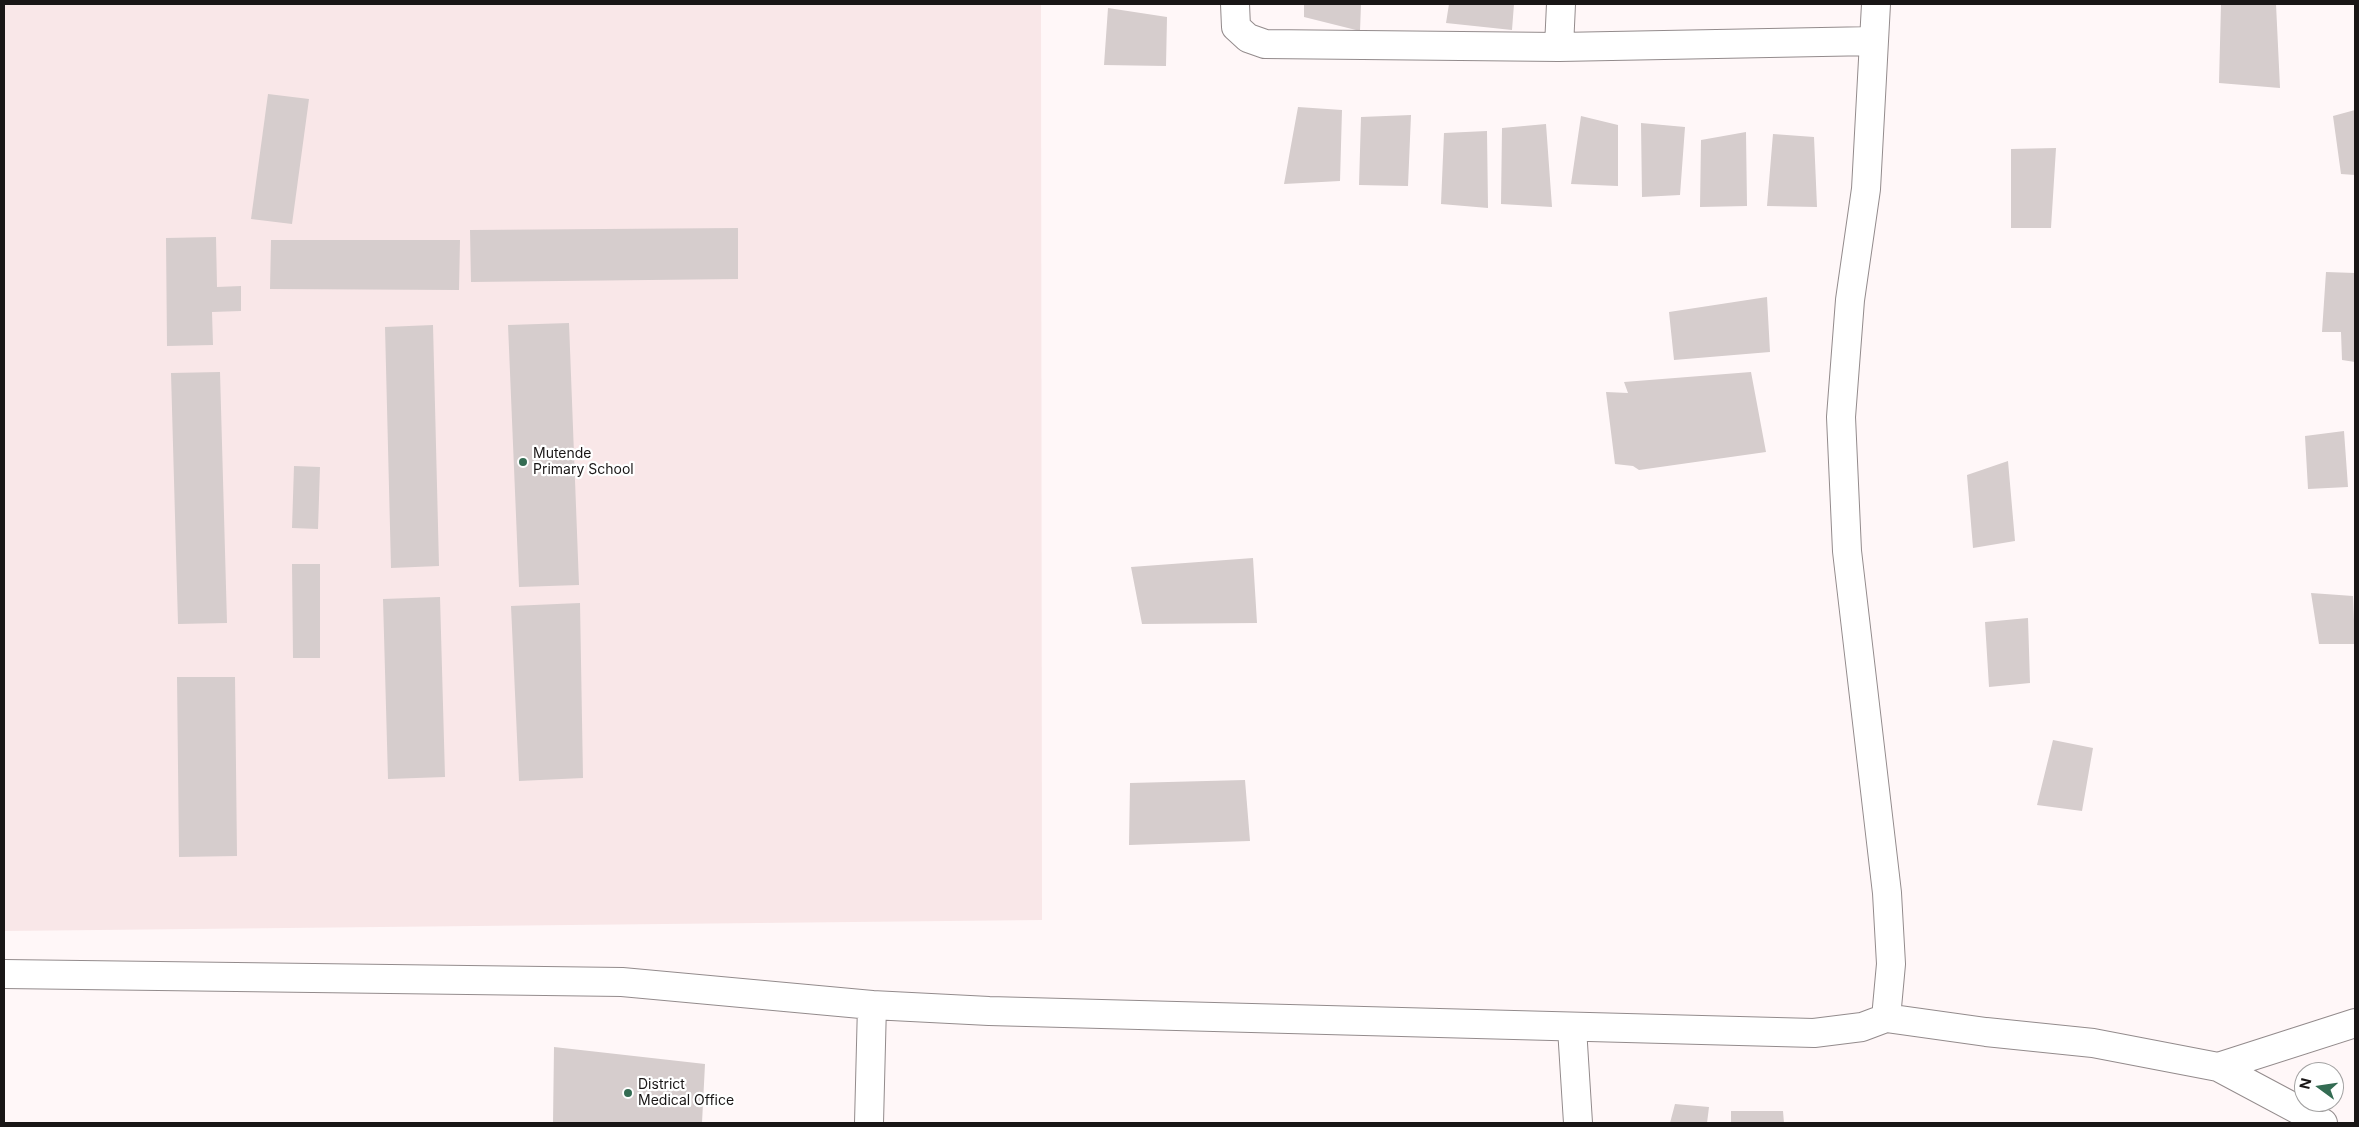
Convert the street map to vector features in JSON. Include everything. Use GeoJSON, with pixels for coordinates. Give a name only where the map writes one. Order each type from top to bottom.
{"type":"FeatureCollection","features":[{"type":"Feature","properties":{"kind":"street"},"geometry":{"type":"LineString","coordinates":[[1235,4],[1236,27],[1248,38],[1264,44],[1559,47],[1874,41]]}},
{"type":"Feature","properties":{"kind":"street"},"geometry":{"type":"LineString","coordinates":[[1559,47],[1561,4]]}},
{"type":"Feature","properties":{"kind":"street"},"geometry":{"type":"LineString","coordinates":[[1876,4],[1866,189],[1850,300],[1841,417],[1847,551],[1887,893],[1892,964],[1886,1018]]}},
{"type":"Feature","properties":{"kind":"street"},"geometry":{"type":"LineString","coordinates":[[4,974],[622,982],[872,1005],[989,1011],[1572,1028],[1814,1033],[1862,1027],[1886,1018],[1986,1032],[2093,1043],[2218,1067],[2323,1123]]}},
{"type":"Feature","properties":{"kind":"street"},"geometry":{"type":"LineString","coordinates":[[869,1123],[872,1005]]}},
{"type":"Feature","properties":{"kind":"street"},"geometry":{"type":"LineString","coordinates":[[2218,1067],[2355,1023]]}},
{"type":"Feature","properties":{"kind":"street"},"geometry":{"type":"LineString","coordinates":[[1572,1028],[1578,1123]]}},
{"type":"Feature","properties":{"kind":"shaded area","name":"Mutende Primary School"},"geometry":{"type":"Polygon","coordinates":[[[4,4],[1041,4],[1042,920],[4,931],[4,4]]]}},
{"type":"Feature","properties":{"kind":"building"},"geometry":{"type":"Polygon","coordinates":[[[1304,4],[1361,4],[1360,31],[1304,17],[1304,4]]]}},
{"type":"Feature","properties":{"kind":"building"},"geometry":{"type":"Polygon","coordinates":[[[1449,4],[1514,4],[1512,30],[1446,23],[1449,4]]]}},
{"type":"Feature","properties":{"kind":"building"},"geometry":{"type":"Polygon","coordinates":[[[2221,4],[2276,4],[2280,88],[2219,83],[2221,4]]]}},
{"type":"Feature","properties":{"kind":"building"},"geometry":{"type":"Polygon","coordinates":[[[1108,8],[1167,17],[1166,66],[1104,65],[1108,8]]]}},
{"type":"Feature","properties":{"kind":"building"},"geometry":{"type":"Polygon","coordinates":[[[268,94],[309,99],[292,224],[251,219],[268,94]]]}},
{"type":"Feature","properties":{"kind":"building"},"geometry":{"type":"Polygon","coordinates":[[[1298,107],[1342,110],[1340,181],[1284,184],[1298,107]]]}},
{"type":"Feature","properties":{"kind":"building"},"geometry":{"type":"Polygon","coordinates":[[[2355,110],[2355,175],[2341,174],[2333,116],[2355,110]]]}},
{"type":"Feature","properties":{"kind":"building"},"geometry":{"type":"Polygon","coordinates":[[[1411,115],[1408,186],[1359,185],[1361,117],[1411,115]]]}},
{"type":"Feature","properties":{"kind":"building"},"geometry":{"type":"Polygon","coordinates":[[[1581,116],[1618,125],[1618,186],[1571,184],[1581,116]]]}},
{"type":"Feature","properties":{"kind":"building"},"geometry":{"type":"Polygon","coordinates":[[[1641,123],[1685,127],[1680,195],[1642,197],[1641,123]]]}},
{"type":"Feature","properties":{"kind":"building"},"geometry":{"type":"Polygon","coordinates":[[[1546,124],[1552,207],[1501,204],[1502,128],[1546,124]]]}},
{"type":"Feature","properties":{"kind":"building"},"geometry":{"type":"Polygon","coordinates":[[[1487,131],[1488,208],[1441,204],[1444,133],[1487,131]]]}},
{"type":"Feature","properties":{"kind":"building"},"geometry":{"type":"Polygon","coordinates":[[[1746,132],[1747,206],[1700,207],[1701,140],[1746,132]]]}},
{"type":"Feature","properties":{"kind":"building"},"geometry":{"type":"Polygon","coordinates":[[[1773,134],[1814,137],[1817,207],[1767,206],[1773,134]]]}},
{"type":"Feature","properties":{"kind":"building"},"geometry":{"type":"Polygon","coordinates":[[[2056,148],[2051,228],[2011,228],[2011,149],[2056,148]]]}},
{"type":"Feature","properties":{"kind":"building"},"geometry":{"type":"Polygon","coordinates":[[[738,228],[738,279],[471,282],[470,230],[738,228]]]}},
{"type":"Feature","properties":{"kind":"building"},"geometry":{"type":"Polygon","coordinates":[[[216,237],[217,287],[241,286],[241,311],[212,312],[213,345],[167,346],[166,238],[216,237]]]}},
{"type":"Feature","properties":{"kind":"building"},"geometry":{"type":"Polygon","coordinates":[[[271,240],[460,240],[459,290],[270,289],[271,240]]]}},
{"type":"Feature","properties":{"kind":"building"},"geometry":{"type":"Polygon","coordinates":[[[2326,272],[2355,273],[2355,362],[2342,360],[2341,332],[2322,332],[2326,272]]]}},
{"type":"Feature","properties":{"kind":"building"},"geometry":{"type":"Polygon","coordinates":[[[1767,297],[1770,352],[1674,360],[1669,312],[1767,297]]]}},
{"type":"Feature","properties":{"kind":"building"},"geometry":{"type":"Polygon","coordinates":[[[569,323],[579,585],[519,587],[508,325],[569,323]]]}},
{"type":"Feature","properties":{"kind":"building"},"geometry":{"type":"Polygon","coordinates":[[[433,325],[439,566],[391,568],[385,327],[433,325]]]}},
{"type":"Feature","properties":{"kind":"building"},"geometry":{"type":"Polygon","coordinates":[[[220,372],[227,623],[178,624],[171,373],[220,372]]]}},
{"type":"Feature","properties":{"kind":"building"},"geometry":{"type":"Polygon","coordinates":[[[1751,372],[1766,452],[1639,470],[1633,466],[1615,464],[1606,392],[1628,393],[1624,382],[1751,372]]]}},
{"type":"Feature","properties":{"kind":"building"},"geometry":{"type":"Polygon","coordinates":[[[2344,431],[2348,487],[2308,489],[2305,436],[2344,431]]]}},
{"type":"Feature","properties":{"kind":"building"},"geometry":{"type":"Polygon","coordinates":[[[2008,461],[2015,541],[1973,548],[1967,475],[2008,461]]]}},
{"type":"Feature","properties":{"kind":"building"},"geometry":{"type":"Polygon","coordinates":[[[294,466],[320,467],[318,529],[292,528],[294,466]]]}},
{"type":"Feature","properties":{"kind":"building"},"geometry":{"type":"Polygon","coordinates":[[[1253,558],[1257,623],[1142,624],[1131,567],[1253,558]]]}},
{"type":"Feature","properties":{"kind":"building"},"geometry":{"type":"Polygon","coordinates":[[[292,564],[320,564],[320,658],[293,658],[292,564]]]}},
{"type":"Feature","properties":{"kind":"building"},"geometry":{"type":"Polygon","coordinates":[[[2311,593],[2353,596],[2355,644],[2319,644],[2311,593]]]}},
{"type":"Feature","properties":{"kind":"building"},"geometry":{"type":"Polygon","coordinates":[[[440,597],[445,777],[388,779],[383,599],[440,597]]]}},
{"type":"Feature","properties":{"kind":"building"},"geometry":{"type":"Polygon","coordinates":[[[580,603],[583,778],[519,781],[511,606],[580,603]]]}},
{"type":"Feature","properties":{"kind":"building"},"geometry":{"type":"Polygon","coordinates":[[[2028,618],[2030,683],[1989,687],[1985,622],[2028,618]]]}},
{"type":"Feature","properties":{"kind":"building"},"geometry":{"type":"Polygon","coordinates":[[[177,677],[235,677],[237,856],[179,857],[177,677]]]}},
{"type":"Feature","properties":{"kind":"building"},"geometry":{"type":"Polygon","coordinates":[[[2053,740],[2093,748],[2082,811],[2037,805],[2053,740]]]}},
{"type":"Feature","properties":{"kind":"building"},"geometry":{"type":"Polygon","coordinates":[[[1245,780],[1250,841],[1129,845],[1130,783],[1245,780]]]}},
{"type":"Feature","properties":{"kind":"building","name":"District Medical Office"},"geometry":{"type":"Polygon","coordinates":[[[554,1047],[705,1064],[702,1123],[553,1123],[554,1047]]]}},
{"type":"Feature","properties":{"kind":"building"},"geometry":{"type":"Polygon","coordinates":[[[1675,1104],[1709,1107],[1707,1123],[1670,1123],[1675,1104]]]}},
{"type":"Feature","properties":{"kind":"building"},"geometry":{"type":"Polygon","coordinates":[[[1731,1111],[1783,1111],[1784,1123],[1731,1123],[1731,1111]]]}},
{"type":"Feature","properties":{"kind":"place","name":"Mutende Primary School"},"geometry":{"type":"Point","coordinates":[523,462]}},
{"type":"Feature","properties":{"kind":"place","name":"District Medical Office"},"geometry":{"type":"Point","coordinates":[628,1093]}}]}
